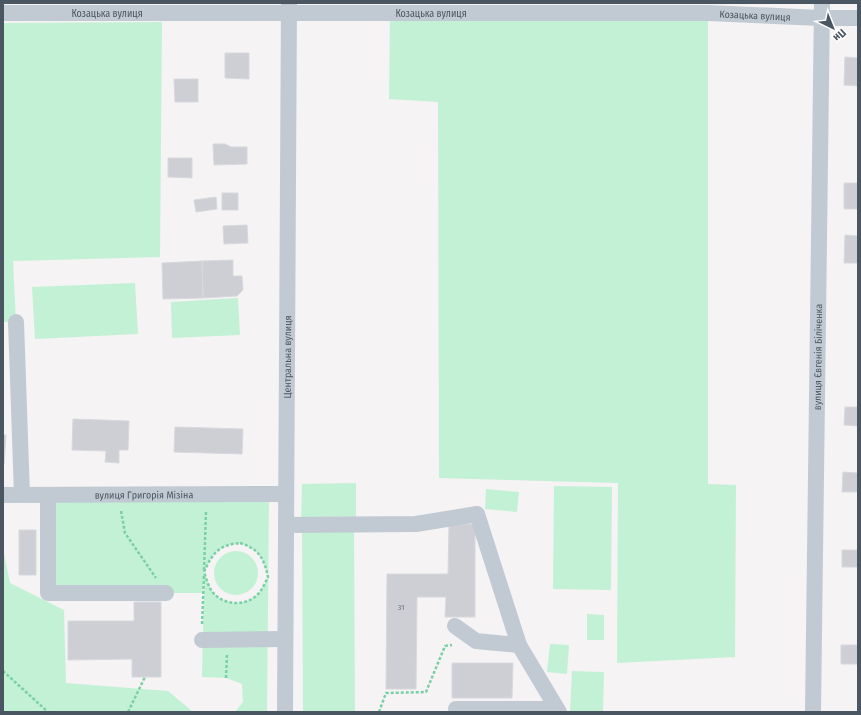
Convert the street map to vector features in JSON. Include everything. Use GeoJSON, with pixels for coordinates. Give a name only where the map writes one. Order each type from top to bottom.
{"type":"FeatureCollection","features":[{"type":"Feature","properties":{"kind":"street","name":"Козацька вулиця"},"geometry":{"type":"LineString","coordinates":[[3,13],[289,8],[708,13],[822,11],[858,18]]}},
{"type":"Feature","properties":{"kind":"street","name":"Центральна вулиця"},"geometry":{"type":"LineString","coordinates":[[285,712],[289,8]]}},
{"type":"Feature","properties":{"kind":"street","name":"вулиця Євгенія Біліченка"},"geometry":{"type":"LineString","coordinates":[[814,712],[822,11]]}},
{"type":"Feature","properties":{"kind":"street"},"geometry":{"type":"LineString","coordinates":[[16,322],[22,495]]}},
{"type":"Feature","properties":{"kind":"street","name":"вулиця Григорія Мізіна"},"geometry":{"type":"LineString","coordinates":[[3,495],[286,494]]}},
{"type":"Feature","properties":{"kind":"street"},"geometry":{"type":"LineString","coordinates":[[48,495],[48,593],[166,593]]}},
{"type":"Feature","properties":{"kind":"street"},"geometry":{"type":"LineString","coordinates":[[286,525],[416,524],[477,514],[519,645],[558,711]]}},
{"type":"Feature","properties":{"kind":"street"},"geometry":{"type":"LineString","coordinates":[[455,626],[476,641],[519,645]]}},
{"type":"Feature","properties":{"kind":"street"},"geometry":{"type":"LineString","coordinates":[[202,640],[285,639]]}},
{"type":"Feature","properties":{"kind":"street"},"geometry":{"type":"LineString","coordinates":[[456,709],[558,711]]}},
{"type":"Feature","properties":{"kind":"path"},"geometry":{"type":"LineString","coordinates":[[119,494],[125,533],[166,593]]}},
{"type":"Feature","properties":{"kind":"path"},"geometry":{"type":"LineString","coordinates":[[202,640],[202,593],[206,494]]}},
{"type":"Feature","properties":{"kind":"path"},"geometry":{"type":"LineString","coordinates":[[240,543],[257,551],[262,559],[268,577],[257,596],[238,604],[218,598],[211,590],[204,572],[209,561],[221,547],[240,543]]}},
{"type":"Feature","properties":{"kind":"path"},"geometry":{"type":"LineString","coordinates":[[226,678],[227,640]]}},
{"type":"Feature","properties":{"kind":"path"},"geometry":{"type":"LineString","coordinates":[[379,712],[386,693],[426,692],[445,646],[476,641]]}},
{"type":"Feature","properties":{"kind":"path"},"geometry":{"type":"LineString","coordinates":[[3,671],[48,712]]}},
{"type":"Feature","properties":{"kind":"path"},"geometry":{"type":"LineString","coordinates":[[128,712],[146,677]]}},
{"type":"Feature","properties":{"kind":"green space"},"geometry":{"type":"Polygon","coordinates":[[[390,13],[708,13],[708,484],[736,485],[735,657],[617,663],[618,483],[439,478],[438,102],[389,99],[390,13]]]}},
{"type":"Feature","properties":{"kind":"green space"},"geometry":{"type":"Polygon","coordinates":[[[162,22],[160,257],[13,261],[16,322],[3,322],[3,23],[162,22]]]}},
{"type":"Feature","properties":{"kind":"green space"},"geometry":{"type":"Polygon","coordinates":[[[135,283],[138,334],[35,339],[32,287],[135,283]]]}},
{"type":"Feature","properties":{"kind":"green space"},"geometry":{"type":"Polygon","coordinates":[[[238,298],[240,335],[172,338],[171,302],[238,298]]]}},
{"type":"Feature","properties":{"kind":"green space"},"geometry":{"type":"Polygon","coordinates":[[[356,483],[356,522],[301,524],[302,484],[356,483]]]}},
{"type":"Feature","properties":{"kind":"green space"},"geometry":{"type":"Polygon","coordinates":[[[554,486],[612,487],[611,590],[553,589],[554,486]]]}},
{"type":"Feature","properties":{"kind":"green space"},"geometry":{"type":"Polygon","coordinates":[[[486,489],[519,492],[517,512],[485,509],[486,489]]]}},
{"type":"Feature","properties":{"kind":"green space"},"geometry":{"type":"Polygon","coordinates":[[[269,494],[267,712],[235,712],[243,702],[242,684],[226,678],[202,677],[204,582],[202,593],[48,593],[48,495],[269,494]],[[239,543],[221,548],[213,555],[204,572],[211,590],[220,599],[232,603],[251,600],[260,592],[268,577],[265,565],[260,555],[246,545],[239,543]]]}},
{"type":"Feature","properties":{"kind":"green space"},"geometry":{"type":"Polygon","coordinates":[[[354,525],[355,712],[303,712],[302,526],[354,525]]]}},
{"type":"Feature","properties":{"kind":"green space"},"geometry":{"type":"Polygon","coordinates":[[[3,548],[10,583],[64,610],[66,683],[168,691],[193,712],[3,712],[3,548]]]}},
{"type":"Feature","properties":{"kind":"green space"},"geometry":{"type":"Polygon","coordinates":[[[236,551],[248,555],[254,561],[258,573],[254,585],[248,591],[236,595],[224,591],[218,585],[214,573],[218,561],[224,555],[236,551]]]}},
{"type":"Feature","properties":{"kind":"green space"},"geometry":{"type":"Polygon","coordinates":[[[587,614],[604,615],[604,640],[587,640],[587,614]]]}},
{"type":"Feature","properties":{"kind":"green space"},"geometry":{"type":"Polygon","coordinates":[[[550,644],[569,645],[567,674],[547,672],[550,644]]]}},
{"type":"Feature","properties":{"kind":"green space"},"geometry":{"type":"Polygon","coordinates":[[[572,671],[604,672],[603,712],[570,712],[572,671]]]}},
{"type":"Feature","properties":{"kind":"building"},"geometry":{"type":"Polygon","coordinates":[[[225,53],[249,53],[249,79],[225,78],[225,53]]]}},
{"type":"Feature","properties":{"kind":"building"},"geometry":{"type":"Polygon","coordinates":[[[845,57],[858,58],[858,86],[844,85],[845,57]]]}},
{"type":"Feature","properties":{"kind":"building"},"geometry":{"type":"Polygon","coordinates":[[[174,79],[198,79],[198,102],[175,102],[174,79]]]}},
{"type":"Feature","properties":{"kind":"building"},"geometry":{"type":"Polygon","coordinates":[[[213,144],[225,144],[231,147],[247,147],[247,164],[214,165],[213,144]]]}},
{"type":"Feature","properties":{"kind":"building"},"geometry":{"type":"Polygon","coordinates":[[[168,158],[192,158],[192,178],[168,177],[168,158]]]}},
{"type":"Feature","properties":{"kind":"building"},"geometry":{"type":"Polygon","coordinates":[[[844,183],[858,183],[858,209],[844,209],[844,183]]]}},
{"type":"Feature","properties":{"kind":"building"},"geometry":{"type":"Polygon","coordinates":[[[222,193],[238,193],[238,210],[222,210],[222,193]]]}},
{"type":"Feature","properties":{"kind":"building"},"geometry":{"type":"Polygon","coordinates":[[[216,197],[217,209],[196,212],[194,200],[216,197]]]}},
{"type":"Feature","properties":{"kind":"building"},"geometry":{"type":"Polygon","coordinates":[[[247,225],[248,243],[224,244],[223,226],[247,225]]]}},
{"type":"Feature","properties":{"kind":"building"},"geometry":{"type":"Polygon","coordinates":[[[845,235],[858,236],[858,263],[844,263],[845,235]]]}},
{"type":"Feature","properties":{"kind":"building"},"geometry":{"type":"Polygon","coordinates":[[[233,260],[233,276],[242,276],[243,290],[237,296],[203,298],[202,261],[233,260]]]}},
{"type":"Feature","properties":{"kind":"building"},"geometry":{"type":"Polygon","coordinates":[[[202,261],[203,298],[163,299],[162,263],[202,261]]]}},
{"type":"Feature","properties":{"kind":"building"},"geometry":{"type":"Polygon","coordinates":[[[845,407],[858,407],[858,426],[844,425],[845,407]]]}},
{"type":"Feature","properties":{"kind":"building"},"geometry":{"type":"Polygon","coordinates":[[[73,419],[129,421],[128,450],[119,450],[119,463],[105,462],[106,451],[72,450],[73,419]]]}},
{"type":"Feature","properties":{"kind":"building"},"geometry":{"type":"Polygon","coordinates":[[[175,427],[243,429],[242,454],[174,452],[175,427]]]}},
{"type":"Feature","properties":{"kind":"building"},"geometry":{"type":"Polygon","coordinates":[[[3,435],[6,435],[4,464],[3,464],[3,435]]]}},
{"type":"Feature","properties":{"kind":"building"},"geometry":{"type":"Polygon","coordinates":[[[843,472],[858,473],[858,492],[842,492],[843,472]]]}},
{"type":"Feature","properties":{"kind":"building"},"geometry":{"type":"Polygon","coordinates":[[[449,524],[475,524],[475,617],[445,617],[446,597],[417,597],[416,689],[386,689],[387,574],[448,574],[449,524]]]}},
{"type":"Feature","properties":{"kind":"building"},"geometry":{"type":"Polygon","coordinates":[[[19,530],[36,530],[36,575],[19,575],[19,530]]]}},
{"type":"Feature","properties":{"kind":"building"},"geometry":{"type":"Polygon","coordinates":[[[842,550],[858,550],[858,567],[842,567],[842,550]]]}},
{"type":"Feature","properties":{"kind":"building"},"geometry":{"type":"Polygon","coordinates":[[[134,602],[161,602],[161,677],[132,677],[132,659],[68,660],[68,621],[134,621],[134,602]]]}},
{"type":"Feature","properties":{"kind":"building"},"geometry":{"type":"Polygon","coordinates":[[[841,645],[858,645],[858,664],[841,664],[841,645]]]}},
{"type":"Feature","properties":{"kind":"building"},"geometry":{"type":"Polygon","coordinates":[[[452,663],[513,663],[512,698],[452,698],[452,663]]]}}]}
